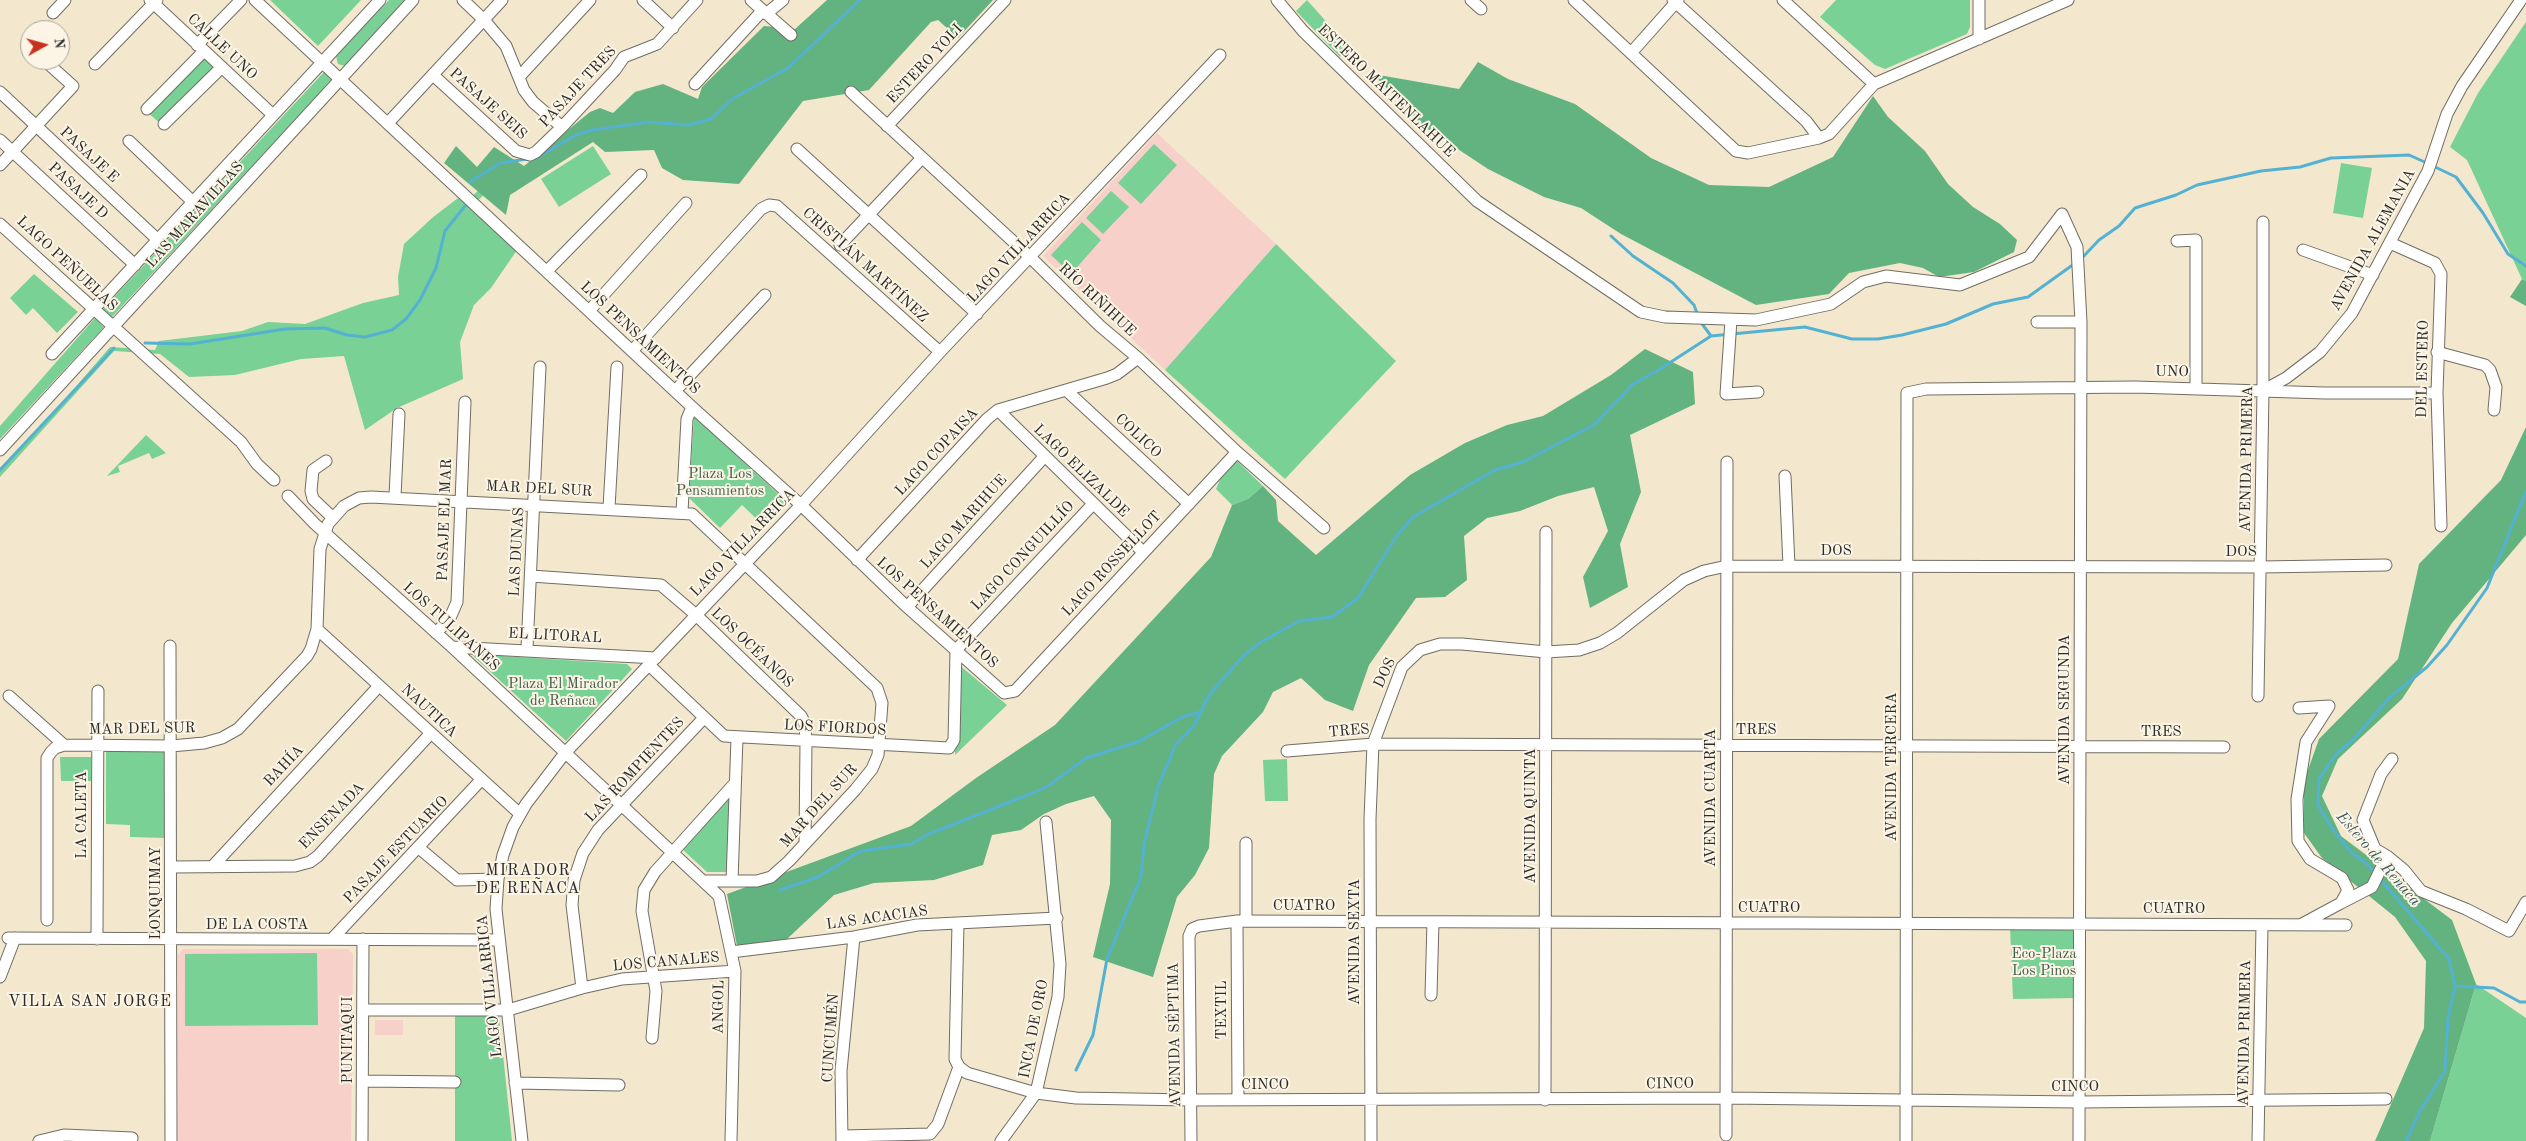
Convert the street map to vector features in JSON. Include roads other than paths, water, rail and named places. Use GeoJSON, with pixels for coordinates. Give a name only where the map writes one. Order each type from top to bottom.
{"type":"FeatureCollection","features":[{"type":"Feature","properties":{"kind":"street"},"geometry":{"type":"LineString","coordinates":[[53,13],[65,0]]}},
{"type":"Feature","properties":{"kind":"street"},"geometry":{"type":"LineString","coordinates":[[147,109],[241,0]]}},
{"type":"Feature","properties":{"kind":"street","name":"LOS PENSAMIENTOS"},"geometry":{"type":"LineString","coordinates":[[256,0],[692,407],[802,505],[907,607],[1000,690],[1008,693]]}},
{"type":"Feature","properties":{"kind":"street","name":"LAS MARAVILLAS"},"geometry":{"type":"LineString","coordinates":[[52,354],[380,0]]}},
{"type":"Feature","properties":{"kind":"street","name":"LAS MARAVILLAS"},"geometry":{"type":"LineString","coordinates":[[0,450],[413,0]]}},
{"type":"Feature","properties":{"kind":"street"},"geometry":{"type":"LineString","coordinates":[[462,0],[484,20],[506,46],[519,77],[533,102],[562,126]]}},
{"type":"Feature","properties":{"kind":"street"},"geometry":{"type":"LineString","coordinates":[[388,122],[502,0]]}},
{"type":"Feature","properties":{"kind":"street"},"geometry":{"type":"LineString","coordinates":[[519,77],[590,0]]}},
{"type":"Feature","properties":{"kind":"street"},"geometry":{"type":"LineString","coordinates":[[644,0],[673,28]]}},
{"type":"Feature","properties":{"kind":"street","name":"PASAJE TRES"},"geometry":{"type":"LineString","coordinates":[[524,154],[536,152],[615,70],[624,58],[657,44],[697,0]]}},
{"type":"Feature","properties":{"kind":"street"},"geometry":{"type":"LineString","coordinates":[[751,0],[791,35]]}},
{"type":"Feature","properties":{"kind":"street"},"geometry":{"type":"LineString","coordinates":[[695,84],[764,12],[783,0]]}},
{"type":"Feature","properties":{"kind":"street","name":"ESTERO YOLI"},"geometry":{"type":"LineString","coordinates":[[887,126],[1005,0]]}},
{"type":"Feature","properties":{"kind":"street"},"geometry":{"type":"LineString","coordinates":[[1471,0],[1481,9]]}},
{"type":"Feature","properties":{"kind":"street"},"geometry":{"type":"LineString","coordinates":[[1574,0],[1736,151],[1748,154],[1829,134],[1874,84],[2068,0]]}},
{"type":"Feature","properties":{"kind":"street"},"geometry":{"type":"LineString","coordinates":[[1783,0],[1874,84]]}},
{"type":"Feature","properties":{"kind":"street"},"geometry":{"type":"LineString","coordinates":[[1979,0],[1979,39]]}},
{"type":"Feature","properties":{"kind":"street","name":"AVENIDA ALEMANIA"},"geometry":{"type":"LineString","coordinates":[[2263,390],[2286,378],[2320,352],[2352,313],[2428,171],[2447,114],[2462,86],[2521,0]]}},
{"type":"Feature","properties":{"kind":"street"},"geometry":{"type":"LineString","coordinates":[[95,64],[154,1]]}},
{"type":"Feature","properties":{"kind":"street","name":"CALLE UNO"},"geometry":{"type":"LineString","coordinates":[[154,1],[200,48],[273,116]]}},
{"type":"Feature","properties":{"kind":"street","name":"ESTERO MAITENLAHUE"},"geometry":{"type":"LineString","coordinates":[[1281,1],[1303,31],[1477,201],[1641,312],[1665,317],[1692,316],[1731,320]]}},
{"type":"Feature","properties":{"kind":"street"},"geometry":{"type":"LineString","coordinates":[[1631,53],[1676,1],[1806,120],[1819,138]]}},
{"type":"Feature","properties":{"kind":"street","name":"LAGO VILLARRICA"},"geometry":{"type":"LineString","coordinates":[[522,1141],[496,909],[498,879],[508,841],[520,814],[533,793],[565,753],[695,614],[802,505],[940,352],[978,314],[1220,55]]}},
{"type":"Feature","properties":{"kind":"street"},"geometry":{"type":"LineString","coordinates":[[164,124],[222,67]]}},
{"type":"Feature","properties":{"kind":"street"},"geometry":{"type":"LineString","coordinates":[[0,165],[73,86],[55,70]]}},
{"type":"Feature","properties":{"kind":"street","name":"PASAJE SEIS"},"geometry":{"type":"LineString","coordinates":[[433,75],[516,151],[524,154]]}},
{"type":"Feature","properties":{"kind":"street","name":"PASAJE E"},"geometry":{"type":"LineString","coordinates":[[0,92],[158,240]]}},
{"type":"Feature","properties":{"kind":"street","name":"RÍO RIÑIHUE"},"geometry":{"type":"LineString","coordinates":[[850,92],[1030,257],[1100,326],[1138,358],[1237,452],[1324,528]]}},
{"type":"Feature","properties":{"kind":"street","name":"PASAJE D"},"geometry":{"type":"LineString","coordinates":[[0,140],[135,265]]}},
{"type":"Feature","properties":{"kind":"street"},"geometry":{"type":"LineString","coordinates":[[129,141],[193,202]]}},
{"type":"Feature","properties":{"kind":"street"},"geometry":{"type":"LineString","coordinates":[[797,149],[978,314]]}},
{"type":"Feature","properties":{"kind":"street"},"geometry":{"type":"LineString","coordinates":[[840,245],[921,159]]}},
{"type":"Feature","properties":{"kind":"street"},"geometry":{"type":"LineString","coordinates":[[547,271],[642,175]]}},
{"type":"Feature","properties":{"kind":"street"},"geometry":{"type":"LineString","coordinates":[[589,311],[686,203]]}},
{"type":"Feature","properties":{"kind":"street","name":"CRISTIÁN MARTÍNEZ"},"geometry":{"type":"LineString","coordinates":[[632,351],[761,209],[769,205],[777,206],[940,352]]}},
{"type":"Feature","properties":{"kind":"street","name":"AVENIDA SEGUNDA"},"geometry":{"type":"LineString","coordinates":[[1731,320],[1756,320],[1831,304],[1863,282],[1886,276],[1960,285],[2029,257],[2062,214],[2076,247],[2081,322],[2079,1141]]}},
{"type":"Feature","properties":{"kind":"street","name":"AVENIDA PRIMERA"},"geometry":{"type":"LineString","coordinates":[[2258,696],[2263,390],[2263,222]]}},
{"type":"Feature","properties":{"kind":"street","name":"LAGO PEÑUELAS"},"geometry":{"type":"LineString","coordinates":[[0,224],[113,327]]}},
{"type":"Feature","properties":{"kind":"street"},"geometry":{"type":"LineString","coordinates":[[2177,241],[2196,240],[2196,388]]}},
{"type":"Feature","properties":{"kind":"street","name":"DEL ESTERO"},"geometry":{"type":"LineString","coordinates":[[2390,243],[2435,263],[2440,268],[2437,393],[2441,526]]}},
{"type":"Feature","properties":{"kind":"street"},"geometry":{"type":"LineString","coordinates":[[2303,250],[2373,274]]}},
{"type":"Feature","properties":{"kind":"street"},"geometry":{"type":"LineString","coordinates":[[675,391],[764,295]]}},
{"type":"Feature","properties":{"kind":"street"},"geometry":{"type":"LineString","coordinates":[[1731,320],[1726,394],[1758,392]]}},
{"type":"Feature","properties":{"kind":"street"},"geometry":{"type":"LineString","coordinates":[[2037,322],[2081,322]]}},
{"type":"Feature","properties":{"kind":"street"},"geometry":{"type":"LineString","coordinates":[[113,327],[241,442],[257,464],[274,480]]}},
{"type":"Feature","properties":{"kind":"street"},"geometry":{"type":"LineString","coordinates":[[2437,352],[2485,365],[2490,370],[2496,387],[2494,410]]}},
{"type":"Feature","properties":{"kind":"street","name":"LAGO COPAISA"},"geometry":{"type":"LineString","coordinates":[[857,560],[987,419],[998,410],[1117,374],[1138,358]]}},
{"type":"Feature","properties":{"kind":"street","name":"LAS DUNAS"},"geometry":{"type":"LineString","coordinates":[[527,649],[540,367]]}},
{"type":"Feature","properties":{"kind":"street"},"geometry":{"type":"LineString","coordinates":[[609,508],[617,367]]}},
{"type":"Feature","properties":{"kind":"street","name":"UNO"},"geometry":{"type":"LineString","coordinates":[[1907,393],[1926,388],[2196,388],[2437,393]]}},
{"type":"Feature","properties":{"kind":"street","name":"COLICO"},"geometry":{"type":"LineString","coordinates":[[1066,390],[1189,504]]}},
{"type":"Feature","properties":{"kind":"street","name":"AVENIDA TERCERA"},"geometry":{"type":"LineString","coordinates":[[1906,1141],[1907,393]]}},
{"type":"Feature","properties":{"kind":"street","name":"PASAJE EL MAR"},"geometry":{"type":"LineString","coordinates":[[436,633],[450,618],[456,606],[465,402]]}},
{"type":"Feature","properties":{"kind":"street"},"geometry":{"type":"LineString","coordinates":[[682,512],[687,419],[692,407]]}},
{"type":"Feature","properties":{"kind":"street","name":"LAGO ELIZALDE"},"geometry":{"type":"LineString","coordinates":[[998,410],[1044,457],[1144,552]]}},
{"type":"Feature","properties":{"kind":"street"},"geometry":{"type":"LineString","coordinates":[[395,496],[399,414]]}},
{"type":"Feature","properties":{"kind":"street","name":"LAGO ROSSELLOT"},"geometry":{"type":"LineString","coordinates":[[1008,693],[1015,691],[1237,452]]}},
{"type":"Feature","properties":{"kind":"street","name":"LAGO MARIHUE"},"geometry":{"type":"LineString","coordinates":[[907,607],[1044,457]]}},
{"type":"Feature","properties":{"kind":"street"},"geometry":{"type":"LineString","coordinates":[[326,461],[313,470],[311,490],[313,499],[332,517]]}},
{"type":"Feature","properties":{"kind":"street","name":"AVENIDA CUARTA"},"geometry":{"type":"LineString","coordinates":[[1726,1135],[1727,462]]}},
{"type":"Feature","properties":{"kind":"street"},"geometry":{"type":"LineString","coordinates":[[1785,476],[1789,566]]}},
{"type":"Feature","properties":{"kind":"street","name":"LOS TULIPANES"},"geometry":{"type":"LineString","coordinates":[[288,496],[324,532],[452,647],[704,881]]}},
{"type":"Feature","properties":{"kind":"street","name":"MAR DEL SUR"},"geometry":{"type":"LineString","coordinates":[[64,745],[171,746],[213,742],[238,729],[307,656],[317,629],[320,549],[324,532],[332,517],[344,506],[359,498],[395,496],[682,512],[695,516],[877,688],[882,703],[879,745],[872,769],[789,861],[770,877],[756,881],[704,881]]}},
{"type":"Feature","properties":{"kind":"street","name":"LAGO CONGUILLÍO"},"geometry":{"type":"LineString","coordinates":[[956,650],[1093,504]]}},
{"type":"Feature","properties":{"kind":"street","name":"AVENIDA QUINTA"},"geometry":{"type":"LineString","coordinates":[[1545,1100],[1546,532]]}},
{"type":"Feature","properties":{"kind":"street","name":"DOS"},"geometry":{"type":"LineString","coordinates":[[1373,744],[1402,667],[1420,650],[1433,645],[1462,644],[1546,652],[1579,650],[1600,643],[1617,633],[1684,580],[1704,571],[1727,566],[2261,568],[2386,565]]}},
{"type":"Feature","properties":{"kind":"street","name":"LOS OCÉANOS"},"geometry":{"type":"LineString","coordinates":[[531,576],[655,584],[666,588],[801,716],[805,724],[806,742],[805,843]]}},
{"type":"Feature","properties":{"kind":"street","name":"NAUTICA"},"geometry":{"type":"LineString","coordinates":[[317,629],[520,814]]}},
{"type":"Feature","properties":{"kind":"street","name":"LONQUIMAY"},"geometry":{"type":"LineString","coordinates":[[170,646],[171,1141]]}},
{"type":"Feature","properties":{"kind":"street","name":"EL LITORAL"},"geometry":{"type":"LineString","coordinates":[[452,647],[527,649],[652,662]]}},
{"type":"Feature","properties":{"kind":"street","name":"LOS FIORDOS"},"geometry":{"type":"LineString","coordinates":[[652,662],[703,719],[724,736],[946,749],[952,746],[954,740],[956,650]]}},
{"type":"Feature","properties":{"kind":"street","name":"BAHÍA"},"geometry":{"type":"LineString","coordinates":[[212,867],[379,686]]}},
{"type":"Feature","properties":{"kind":"street","name":"LA CALETA"},"geometry":{"type":"LineString","coordinates":[[98,691],[98,939]]}},
{"type":"Feature","properties":{"kind":"street"},"geometry":{"type":"LineString","coordinates":[[8,696],[64,745]]}},
{"type":"Feature","properties":{"kind":"street"},"geometry":{"type":"LineString","coordinates":[[2299,708],[2329,706],[2306,742],[2297,799],[2298,841],[2310,859],[2342,878],[2348,890],[2340,903]]}},
{"type":"Feature","properties":{"kind":"street","name":"LAS ROMPIENTES"},"geometry":{"type":"LineString","coordinates":[[582,988],[572,916],[574,880],[590,841],[621,804],[703,719]]}},
{"type":"Feature","properties":{"kind":"street","name":"ENSENADA"},"geometry":{"type":"LineString","coordinates":[[171,867],[295,866],[315,860],[431,733]]}},
{"type":"Feature","properties":{"kind":"street"},"geometry":{"type":"LineString","coordinates":[[732,880],[737,738]]}},
{"type":"Feature","properties":{"kind":"street","name":"TRES"},"geometry":{"type":"LineString","coordinates":[[1288,752],[1373,744],[2224,747]]}},
{"type":"Feature","properties":{"kind":"street","name":"AVENIDA SEXTA"},"geometry":{"type":"LineString","coordinates":[[1371,1141],[1370,819],[1373,744]]}},
{"type":"Feature","properties":{"kind":"street"},"geometry":{"type":"LineString","coordinates":[[47,920],[47,758],[55,748],[64,745]]}},
{"type":"Feature","properties":{"kind":"street"},"geometry":{"type":"LineString","coordinates":[[2392,760],[2381,774],[2363,820],[2375,849],[2388,856],[2404,870],[2421,891],[2466,909],[2509,931],[2526,902]]}},
{"type":"Feature","properties":{"kind":"street","name":"PASAJE ESTUARIO"},"geometry":{"type":"LineString","coordinates":[[332,939],[481,780]]}},
{"type":"Feature","properties":{"kind":"street"},"geometry":{"type":"LineString","coordinates":[[652,1038],[656,991],[652,978],[642,911],[642,897],[651,878],[735,783]]}},
{"type":"Feature","properties":{"kind":"street","name":"INCA DE ORO"},"geometry":{"type":"LineString","coordinates":[[1002,1141],[1036,1093],[1058,997],[1060,964],[1057,918],[1046,822]]}},
{"type":"Feature","properties":{"kind":"street","name":"TEXTIL"},"geometry":{"type":"LineString","coordinates":[[1238,1099],[1241,921],[1246,843]]}},
{"type":"Feature","properties":{"kind":"street"},"geometry":{"type":"LineString","coordinates":[[419,848],[457,880],[498,879]]}},
{"type":"Feature","properties":{"kind":"street"},"geometry":{"type":"LineString","coordinates":[[2300,925],[2372,887],[2388,856]]}},
{"type":"Feature","properties":{"kind":"street","name":"ANGOL"},"geometry":{"type":"LineString","coordinates":[[704,881],[718,896],[735,971],[732,1141]]}},
{"type":"Feature","properties":{"kind":"street","name":"LAS ACACIAS"},"geometry":{"type":"LineString","coordinates":[[731,952],[854,937],[917,925],[1057,918]]}},
{"type":"Feature","properties":{"kind":"street","name":"CUATRO"},"geometry":{"type":"LineString","coordinates":[[1192,929],[1241,921],[2346,925]]}},
{"type":"Feature","properties":{"kind":"street"},"geometry":{"type":"LineString","coordinates":[[1432,995],[1433,922]]}},
{"type":"Feature","properties":{"kind":"street"},"geometry":{"type":"LineString","coordinates":[[842,1139],[930,1134],[938,1124],[959,1067],[955,1059],[958,923]]}},
{"type":"Feature","properties":{"kind":"street","name":"AVENIDA PRIMERA"},"geometry":{"type":"LineString","coordinates":[[2258,1141],[2262,925]]}},
{"type":"Feature","properties":{"kind":"street","name":"AVENIDA SÉPTIMA"},"geometry":{"type":"LineString","coordinates":[[1191,1141],[1189,936],[1192,929]]}},
{"type":"Feature","properties":{"kind":"street","name":"CUNCUMÉN"},"geometry":{"type":"LineString","coordinates":[[842,1139],[841,1071],[854,937]]}},
{"type":"Feature","properties":{"kind":"street","name":"DE LA COSTA"},"geometry":{"type":"LineString","coordinates":[[0,977],[12,938],[499,940]]}},
{"type":"Feature","properties":{"kind":"street","name":"PUNITAQUI"},"geometry":{"type":"LineString","coordinates":[[362,1141],[363,939]]}},
{"type":"Feature","properties":{"kind":"street","name":"LOS CANALES"},"geometry":{"type":"LineString","coordinates":[[363,1010],[508,1010],[582,988],[622,979],[735,971]]}},
{"type":"Feature","properties":{"kind":"street","name":"CINCO"},"geometry":{"type":"LineString","coordinates":[[959,1067],[967,1073],[1036,1093],[1076,1098],[1191,1100],[1726,1098],[2079,1102],[2259,1102],[2386,1099]]}},
{"type":"Feature","properties":{"kind":"street"},"geometry":{"type":"LineString","coordinates":[[363,1081],[455,1082]]}},
{"type":"Feature","properties":{"kind":"street"},"geometry":{"type":"LineString","coordinates":[[515,1083],[619,1085]]}},
{"type":"Feature","properties":{"kind":"street"},"geometry":{"type":"LineString","coordinates":[[39,1141],[64,1135],[132,1138]]}},
{"type":"Feature","properties":{"kind":"waterway"},"geometry":{"type":"LineString","coordinates":[[538,157],[576,135],[592,130],[648,122],[689,125],[711,119],[732,99],[788,68],[860,0]]}},
{"type":"Feature","properties":{"kind":"waterway"},"geometry":{"type":"LineString","coordinates":[[2081,259],[2099,240],[2119,226],[2135,208],[2176,195],[2197,185],[2261,171],[2300,167],[2331,158],[2409,155],[2427,163]]}},
{"type":"Feature","properties":{"kind":"waterway"},"geometry":{"type":"LineString","coordinates":[[470,182],[500,163],[527,159]]}},
{"type":"Feature","properties":{"kind":"waterway"},"geometry":{"type":"LineString","coordinates":[[2433,166],[2456,177],[2483,213],[2508,254],[2526,266]]}},
{"type":"Feature","properties":{"kind":"waterway"},"geometry":{"type":"LineString","coordinates":[[145,343],[190,344],[285,329],[325,328],[347,335],[365,337],[392,330],[406,319],[420,300],[436,268],[445,231],[465,206]]}},
{"type":"Feature","properties":{"kind":"waterway"},"geometry":{"type":"LineString","coordinates":[[1611,236],[1633,256],[1673,283],[1694,305],[1698,316]]}},
{"type":"Feature","properties":{"kind":"waterway"},"geometry":{"type":"LineString","coordinates":[[1076,1070],[1093,1035],[1107,959],[1141,877],[1144,845],[1158,787],[1176,744],[1194,726],[1209,695],[1244,655],[1261,642],[1299,621],[1332,617],[1358,598],[1397,535],[1413,517],[1495,470],[1523,462],[1594,425],[1633,384],[1657,371],[1711,336],[1805,327],[1852,339],[1878,339],[1902,335],[1946,324],[1993,304],[2028,297],[2074,264]]}},
{"type":"Feature","properties":{"kind":"waterway"},"geometry":{"type":"LineString","coordinates":[[1700,321],[1711,336]]}},
{"type":"Feature","properties":{"kind":"waterway"},"geometry":{"type":"LineString","coordinates":[[0,470],[114,348]]}},
{"type":"Feature","properties":{"kind":"waterway","name":"Estero de Reñaca"},"geometry":{"type":"LineString","coordinates":[[2406,1141],[2419,1113],[2445,1071],[2448,1018],[2455,986],[2449,959],[2368,865],[2350,851],[2331,827],[2318,805],[2319,779],[2337,753],[2353,740],[2389,698],[2427,667],[2447,645],[2487,588],[2526,491]]}},
{"type":"Feature","properties":{"kind":"waterway"},"geometry":{"type":"LineString","coordinates":[[780,890],[818,877],[861,851],[911,844],[929,834],[1030,794],[1048,786],[1086,758],[1140,741],[1182,717],[1200,712]]}},
{"type":"Feature","properties":{"kind":"waterway"},"geometry":{"type":"LineString","coordinates":[[2455,986],[2494,988],[2520,1002],[2526,1002]]}},
{"type":"Feature","properties":{"kind":"district","name":"MIRADOR DE REÑACA"},"geometry":{"type":"Point","coordinates":[528,880]}},
{"type":"Feature","properties":{"kind":"district","name":"VILLA SAN JORGE"},"geometry":{"type":"Point","coordinates":[90,1002]}},
{"type":"Feature","properties":{"kind":"park label","name":"Plaza Los Pensamientos"},"geometry":{"type":"Point","coordinates":[720,482]}},
{"type":"Feature","properties":{"kind":"park label","name":"Plaza El Mirador de Reñaca"},"geometry":{"type":"Point","coordinates":[563,692]}},
{"type":"Feature","properties":{"kind":"park label","name":"Eco-Plaza Los Pinos"},"geometry":{"type":"Point","coordinates":[2044,962]}}]}
